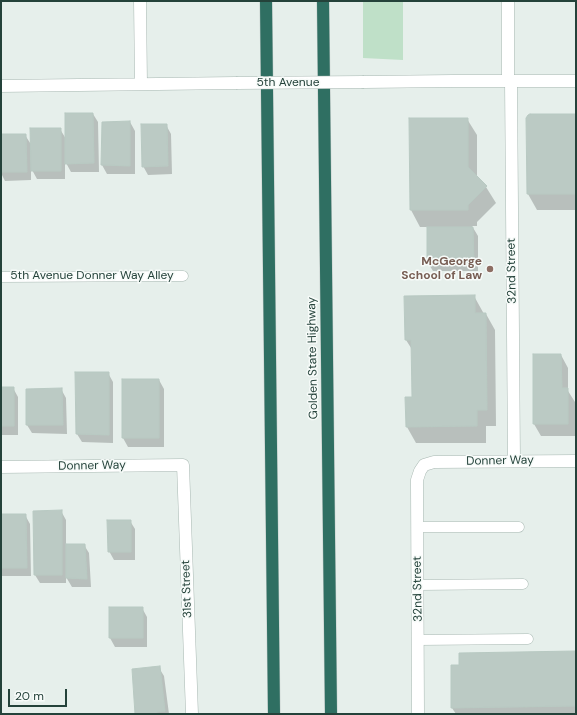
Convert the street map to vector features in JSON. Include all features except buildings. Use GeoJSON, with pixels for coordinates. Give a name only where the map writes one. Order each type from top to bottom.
{"type":"FeatureCollection","features":[{"type":"Feature","properties":{"kind":"highway"},"geometry":{"type":"LineString","coordinates":[[266,1],[274,714]]}},
{"type":"Feature","properties":{"kind":"highway","name":"Golden State Highway"},"geometry":{"type":"LineString","coordinates":[[323,1],[331,714]]}},
{"type":"Feature","properties":{"kind":"street"},"geometry":{"type":"LineString","coordinates":[[140,1],[141,84]]}},
{"type":"Feature","properties":{"kind":"street","name":"32nd Street"},"geometry":{"type":"LineString","coordinates":[[508,1],[514,461]]}},
{"type":"Feature","properties":{"kind":"street","name":"5th Avenue"},"geometry":{"type":"LineString","coordinates":[[1,86],[576,81]]}},
{"type":"Feature","properties":{"kind":"street","name":"Donner Way"},"geometry":{"type":"LineString","coordinates":[[424,465],[434,462],[576,461]]}},
{"type":"Feature","properties":{"kind":"street","name":"Donner Way"},"geometry":{"type":"LineString","coordinates":[[1,467],[183,465]]}},
{"type":"Feature","properties":{"kind":"street","name":"31st Street"},"geometry":{"type":"LineString","coordinates":[[183,465],[192,714]]}},
{"type":"Feature","properties":{"kind":"street","name":"32nd Street"},"geometry":{"type":"LineString","coordinates":[[418,714],[417,480],[424,465]]}},
{"type":"Feature","properties":{"kind":"lane","name":"5th Avenue Donner Way Alley"},"geometry":{"type":"LineString","coordinates":[[1,277],[183,276]]}},
{"type":"Feature","properties":{"kind":"lane"},"geometry":{"type":"LineString","coordinates":[[417,527],[519,527]]}},
{"type":"Feature","properties":{"kind":"lane"},"geometry":{"type":"LineString","coordinates":[[418,585],[523,584]]}},
{"type":"Feature","properties":{"kind":"lane"},"geometry":{"type":"LineString","coordinates":[[418,640],[528,638]]}},
{"type":"Feature","properties":{"kind":"green space"},"geometry":{"type":"Polygon","coordinates":[[[363,1],[403,1],[403,60],[363,58],[363,1]]]}},
{"type":"Feature","properties":{"kind":"place","name":"McGeorge School of Law"},"geometry":{"type":"Point","coordinates":[490,269]}}]}
